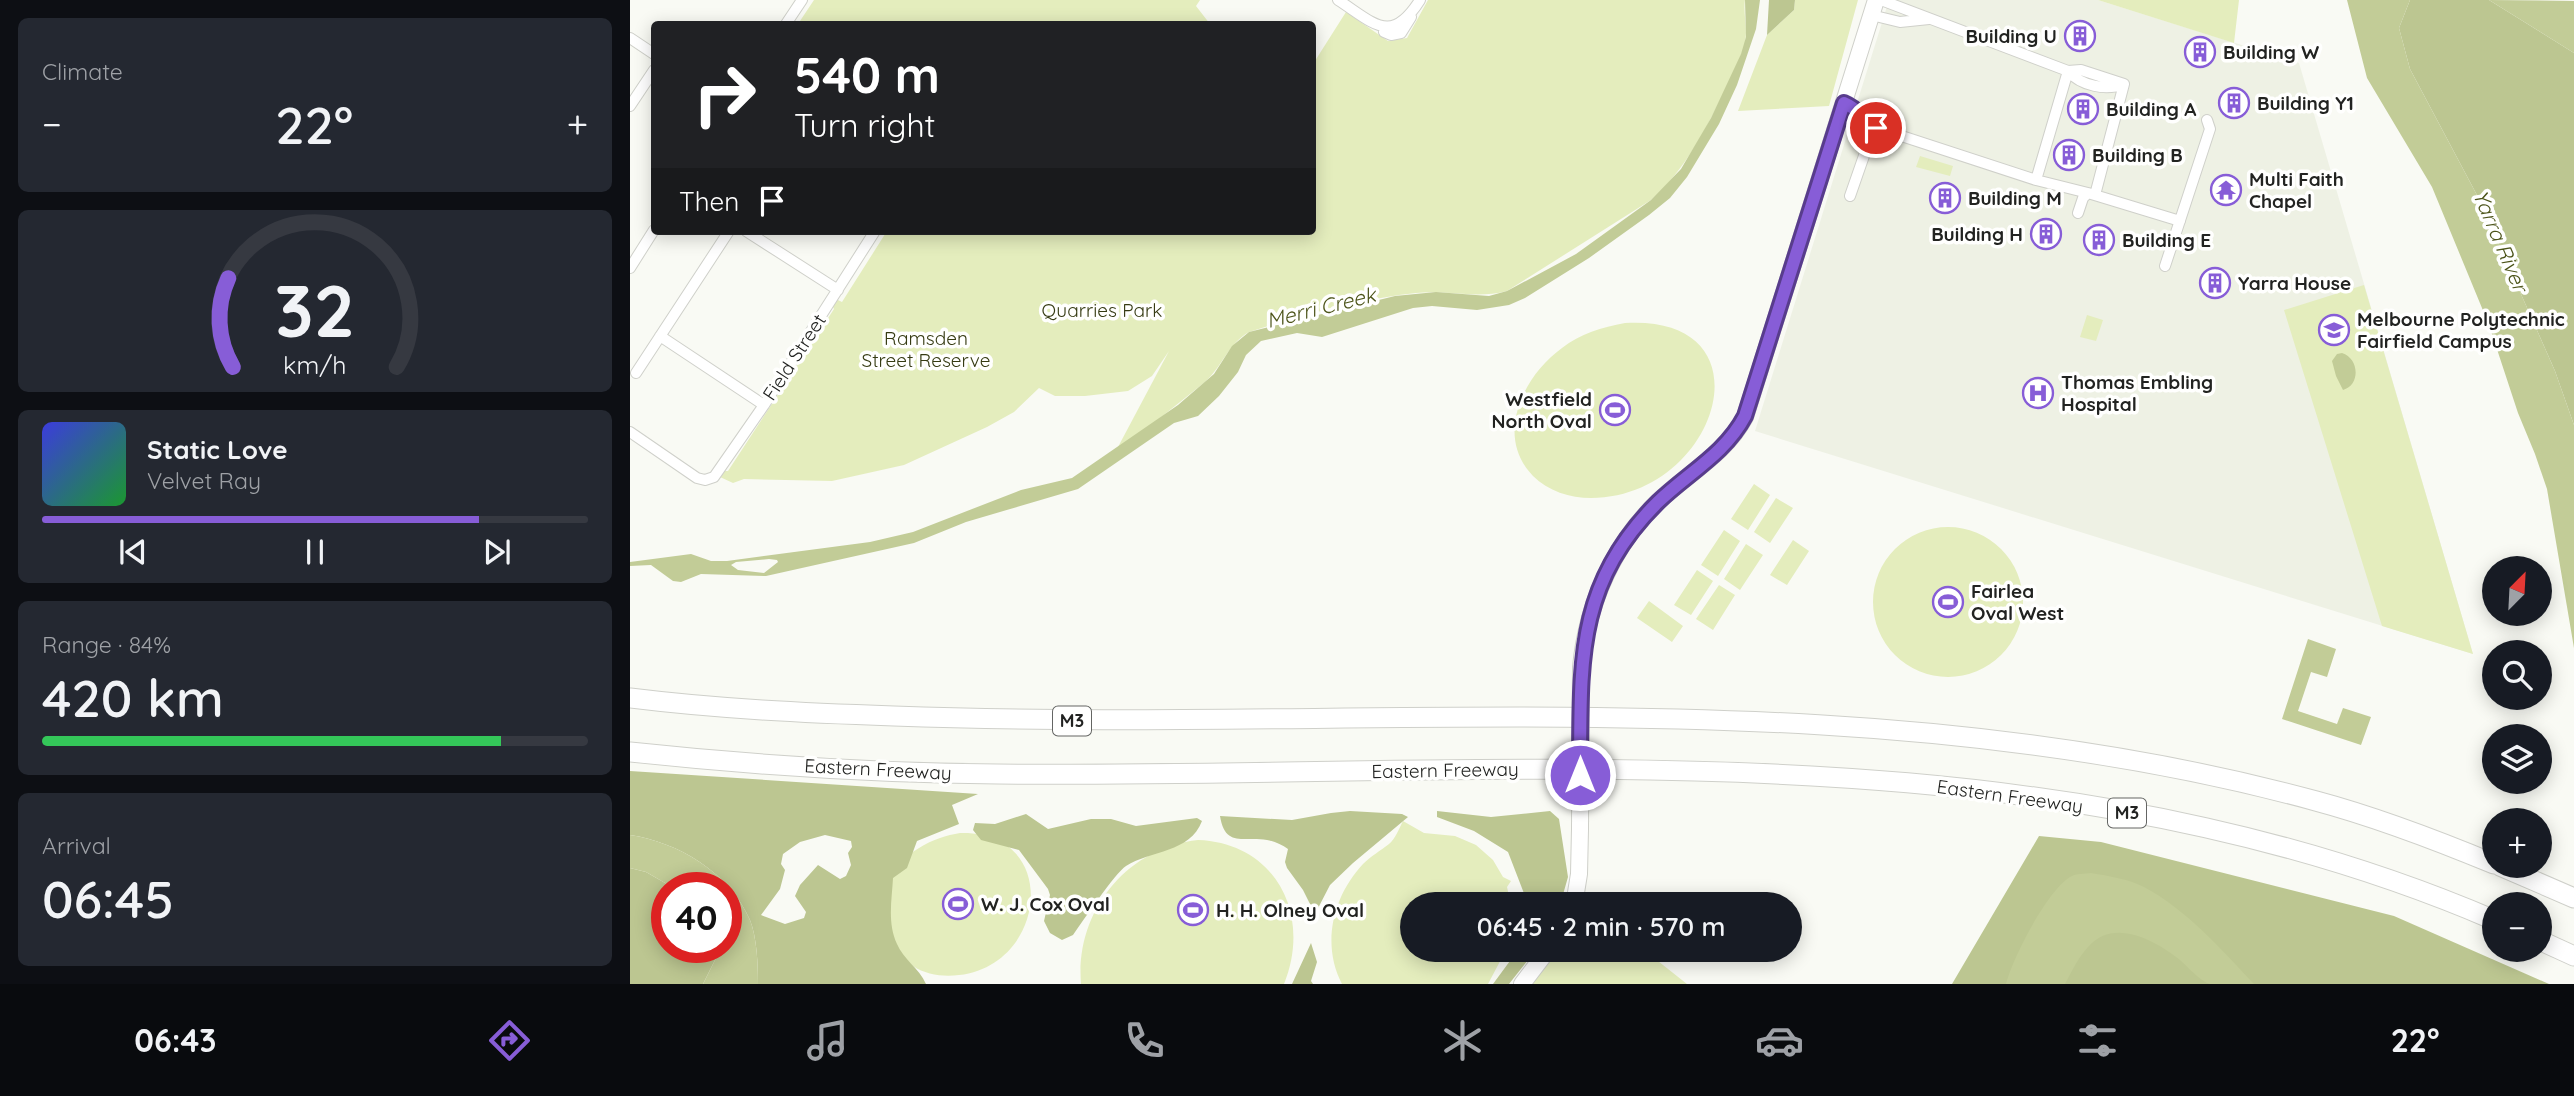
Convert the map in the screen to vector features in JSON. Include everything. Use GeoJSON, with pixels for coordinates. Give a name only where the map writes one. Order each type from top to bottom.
{"type":"FeatureCollection","features":[{"type":"Feature","properties":{"kind":"highway","name":"M3"},"geometry":{"type":"LineString","coordinates":[[630,698],[788,712],[1033,720],[1684,718],[1915,731],[2101,754],[2246,783],[2357,813],[2482,860]]}},
{"type":"Feature","properties":{"kind":"highway","name":"Eastern Freeway"},"geometry":{"type":"LineString","coordinates":[[630,752],[835,768],[995,774],[1629,770],[1889,781],[2063,802],[2186,825],[2326,860],[2432,895],[2482,915]]}},
{"type":"Feature","properties":{"kind":"highway"},"geometry":{"type":"LineString","coordinates":[[2528,878],[2568,895]]}},
{"type":"Feature","properties":{"kind":"highway"},"geometry":{"type":"LineString","coordinates":[[2552,946],[2574,956]]}},
{"type":"Feature","properties":{"kind":"street"},"geometry":{"type":"LineString","coordinates":[[788,21],[802,0]]}},
{"type":"Feature","properties":{"kind":"street"},"geometry":{"type":"LineString","coordinates":[[1338,0],[1384,32],[1406,28],[1420,0]]}},
{"type":"Feature","properties":{"kind":"street"},"geometry":{"type":"LineString","coordinates":[[1876,5],[1900,22],[1932,19]]}},
{"type":"Feature","properties":{"kind":"street"},"geometry":{"type":"LineString","coordinates":[[1876,5],[1932,19],[2068,71],[2076,79],[2111,89],[2124,84],[2092,194]]}},
{"type":"Feature","properties":{"kind":"street"},"geometry":{"type":"LineString","coordinates":[[1576,892],[1580,829],[1581,667],[1594,604],[1622,545],[1660,500],[1725,446],[1745,416],[1876,5]]}},
{"type":"Feature","properties":{"kind":"street"},"geometry":{"type":"LineString","coordinates":[[630,38],[651,52]]}},
{"type":"Feature","properties":{"kind":"street"},"geometry":{"type":"LineString","coordinates":[[2036,180],[2068,71]]}},
{"type":"Feature","properties":{"kind":"street"},"geometry":{"type":"LineString","coordinates":[[630,106],[651,74]]}},
{"type":"Feature","properties":{"kind":"street"},"geometry":{"type":"LineString","coordinates":[[1844,103],[1856,107],[1874,127],[2036,180],[2180,221]]}},
{"type":"Feature","properties":{"kind":"street"},"geometry":{"type":"LineString","coordinates":[[2165,266],[2210,130],[2207,120]]}},
{"type":"Feature","properties":{"kind":"street"},"geometry":{"type":"LineString","coordinates":[[1850,196],[1874,127]]}},
{"type":"Feature","properties":{"kind":"street"},"geometry":{"type":"LineString","coordinates":[[2078,213],[2082,198],[2092,194]]}},
{"type":"Feature","properties":{"kind":"street"},"geometry":{"type":"LineString","coordinates":[[631,263],[651,234]]}},
{"type":"Feature","properties":{"kind":"street"},"geometry":{"type":"LineString","coordinates":[[636,373],[726,235]]}},
{"type":"Feature","properties":{"kind":"street"},"geometry":{"type":"LineString","coordinates":[[752,235],[838,290]]}},
{"type":"Feature","properties":{"kind":"street","name":"Field Street"},"geometry":{"type":"LineString","coordinates":[[630,432],[692,476],[701,480],[709,479],[720,470],[764,405],[872,235]]}},
{"type":"Feature","properties":{"kind":"street"},"geometry":{"type":"LineString","coordinates":[[660,336],[764,405]]}},
{"type":"Feature","properties":{"kind":"street"},"geometry":{"type":"LineString","coordinates":[[1522,984],[1539,962]]}},
{"type":"Feature","properties":{"kind":"shaded area"},"geometry":{"type":"Polygon","coordinates":[[[1745,0],[1760,0],[1756,29],[1737,85],[1719,124],[1687,177],[1670,198],[1589,258],[1525,298],[1509,305],[1477,310],[1432,306],[1413,308],[1322,337],[1297,333],[1261,341],[1246,355],[1238,372],[1219,396],[1198,416],[1174,423],[1078,489],[966,522],[914,543],[766,576],[701,574],[681,582],[673,581],[651,565],[630,566],[630,562],[691,554],[711,561],[727,561],[870,542],[913,532],[1021,490],[1072,478],[1178,405],[1214,374],[1232,346],[1249,332],[1395,296],[1436,292],[1489,296],[1507,291],[1576,254],[1651,200],[1681,169],[1711,118],[1741,54],[1746,37],[1745,0]],[[736,562],[731,565],[738,570],[764,573],[778,562],[736,562]]]}},
{"type":"Feature","properties":{"kind":"shaded area"},"geometry":{"type":"Polygon","coordinates":[[[1769,0],[1795,0],[1794,10],[1767,35],[1769,0]]]}},
{"type":"Feature","properties":{"kind":"shaded area"},"geometry":{"type":"Polygon","coordinates":[[[1889,0],[2098,0],[2299,63],[2473,654],[1755,431],[1889,0]]]}},
{"type":"Feature","properties":{"kind":"shaded area"},"geometry":{"type":"Polygon","coordinates":[[[2347,0],[2410,0],[2399,28],[2410,69],[2478,197],[2555,371],[2574,425],[2574,648],[2547,489],[2535,454],[2518,413],[2489,325],[2432,187],[2367,78],[2347,0]]]}},
{"type":"Feature","properties":{"kind":"shaded area"},"geometry":{"type":"Polygon","coordinates":[[[2410,0],[2489,0],[2574,53],[2574,425],[2555,371],[2478,197],[2410,69],[2399,28],[2410,0]]]}},
{"type":"Feature","properties":{"kind":"shaded area"},"geometry":{"type":"Polygon","coordinates":[[[2489,0],[2574,1],[2574,53],[2489,0]]]}},
{"type":"Feature","properties":{"kind":"shaded area"},"geometry":{"type":"Polygon","coordinates":[[[2342,353],[2352,360],[2356,372],[2353,383],[2343,390],[2332,361],[2337,354],[2342,353]]]}},
{"type":"Feature","properties":{"kind":"shaded area"},"geometry":{"type":"Polygon","coordinates":[[[2308,639],[2336,649],[2327,677],[2311,672],[2298,711],[2337,724],[2343,708],[2371,717],[2361,745],[2282,719],[2308,639]]]}},
{"type":"Feature","properties":{"kind":"shaded area"},"geometry":{"type":"Polygon","coordinates":[[[630,771],[978,794],[952,805],[959,824],[917,841],[907,868],[893,878],[891,911],[894,936],[900,949],[926,984],[758,984],[757,951],[750,920],[742,905],[742,872],[713,872],[684,853],[630,835],[630,771]],[[825,835],[800,842],[783,854],[781,864],[785,870],[780,889],[761,915],[785,924],[804,918],[806,912],[795,896],[800,885],[818,865],[840,879],[846,876],[851,865],[848,853],[852,847],[851,841],[825,835]]]}},
{"type":"Feature","properties":{"kind":"shaded area"},"geometry":{"type":"Polygon","coordinates":[[[1350,811],[1402,814],[1408,817],[1330,885],[1315,914],[1303,890],[1287,868],[1285,862],[1288,849],[1270,841],[1231,837],[1226,833],[1220,816],[1292,820],[1350,811]]]}},
{"type":"Feature","properties":{"kind":"shaded area"},"geometry":{"type":"Polygon","coordinates":[[[1437,811],[1491,817],[1550,811],[1559,819],[1568,877],[1564,892],[1523,892],[1508,852],[1474,831],[1437,817],[1437,811]]]}},
{"type":"Feature","properties":{"kind":"shaded area"},"geometry":{"type":"Polygon","coordinates":[[[1026,814],[1048,829],[1091,819],[1111,819],[1136,826],[1197,818],[1202,821],[1189,839],[1121,870],[1073,935],[1062,940],[1050,933],[1044,921],[1050,895],[1048,889],[1019,850],[981,840],[973,830],[975,823],[995,824],[1026,814]]]}},
{"type":"Feature","properties":{"kind":"shaded area"},"geometry":{"type":"Polygon","coordinates":[[[630,835],[666,845],[713,872],[651,872],[651,875],[630,868],[630,835]]]}},
{"type":"Feature","properties":{"kind":"shaded area"},"geometry":{"type":"Polygon","coordinates":[[[2039,836],[2101,842],[2394,916],[2482,955],[2482,962],[2499,962],[2549,984],[1952,984],[2039,836]]]}},
{"type":"Feature","properties":{"kind":"shaded area"},"geometry":{"type":"Polygon","coordinates":[[[630,868],[651,875],[651,963],[714,963],[703,984],[630,984],[630,868]]]}},
{"type":"Feature","properties":{"kind":"shaded area"},"geometry":{"type":"Polygon","coordinates":[[[2091,873],[2132,882],[2160,896],[2203,931],[2254,984],[2210,984],[2159,946],[2135,935],[2122,933],[2098,938],[2078,960],[2065,984],[2006,984],[2023,942],[2051,896],[2070,877],[2091,873]]]}},
{"type":"Feature","properties":{"kind":"shaded area"},"geometry":{"type":"Polygon","coordinates":[[[742,905],[750,920],[757,951],[758,984],[703,984],[714,963],[742,963],[742,905]]]}},
{"type":"Feature","properties":{"kind":"shaded area"},"geometry":{"type":"Polygon","coordinates":[[[1311,943],[1317,962],[1311,981],[1313,984],[1292,984],[1311,943]]]}},
{"type":"Feature","properties":{"kind":"shaded area"},"geometry":{"type":"Polygon","coordinates":[[[1509,962],[1526,962],[1509,984],[1493,984],[1509,962]]]}},
{"type":"Feature","properties":{"kind":"green space"},"geometry":{"type":"Polygon","coordinates":[[[814,0],[1200,0],[1196,6],[1208,21],[800,21],[814,0]]]}},
{"type":"Feature","properties":{"kind":"green space"},"geometry":{"type":"Polygon","coordinates":[[[1428,0],[1745,0],[1746,38],[1743,49],[1703,133],[1675,175],[1651,200],[1507,291],[1484,294],[1428,292],[1396,295],[1332,308],[1249,332],[1230,349],[1205,382],[1145,430],[1118,447],[1169,351],[1152,376],[1128,391],[1055,396],[1039,388],[1014,412],[904,465],[832,481],[744,479],[733,483],[720,477],[724,471],[728,471],[834,309],[832,305],[836,299],[842,302],[884,235],[1316,235],[1316,59],[1346,12],[1388,41],[1407,38],[1428,0]]]}},
{"type":"Feature","properties":{"kind":"green space"},"geometry":{"type":"Polygon","coordinates":[[[1795,0],[1858,0],[1829,106],[1738,111],[1767,35],[1794,10],[1795,0]]]}},
{"type":"Feature","properties":{"kind":"green space"},"geometry":{"type":"Polygon","coordinates":[[[2098,0],[2239,0],[2234,43],[2098,0]]]}},
{"type":"Feature","properties":{"kind":"green space"},"geometry":{"type":"Polygon","coordinates":[[[1920,156],[1953,166],[1950,176],[1916,167],[1920,156]]]}},
{"type":"Feature","properties":{"kind":"green space"},"geometry":{"type":"Polygon","coordinates":[[[2364,285],[2473,654],[2382,626],[2284,310],[2364,285]]]}},
{"type":"Feature","properties":{"kind":"green space"},"geometry":{"type":"Polygon","coordinates":[[[2087,315],[2103,320],[2096,341],[2080,337],[2087,315]]]}},
{"type":"Feature","properties":{"kind":"green space","name":"Westfield North Oval"},"geometry":{"type":"Polygon","coordinates":[[[1625,323],[1672,328],[1701,347],[1714,374],[1712,407],[1697,440],[1671,469],[1635,490],[1591,498],[1560,493],[1533,476],[1521,460],[1516,443],[1518,408],[1525,390],[1536,374],[1562,348],[1592,332],[1625,323]]]}},
{"type":"Feature","properties":{"kind":"green space"},"geometry":{"type":"Polygon","coordinates":[[[1754,484],[1770,495],[1748,530],[1731,519],[1754,484]]]}},
{"type":"Feature","properties":{"kind":"green space"},"geometry":{"type":"Polygon","coordinates":[[[1776,498],[1793,508],[1770,543],[1754,532],[1776,498]]]}},
{"type":"Feature","properties":{"kind":"green space","name":"Fairlea Oval West"},"geometry":{"type":"Polygon","coordinates":[[[1948,527],[1977,533],[2001,549],[2017,573],[2023,602],[2017,631],[2001,655],[1977,671],[1948,677],[1919,671],[1895,655],[1879,631],[1873,602],[1879,573],[1895,549],[1919,533],[1948,527]]]}},
{"type":"Feature","properties":{"kind":"green space"},"geometry":{"type":"Polygon","coordinates":[[[1724,530],[1740,541],[1718,576],[1701,565],[1724,530]]]}},
{"type":"Feature","properties":{"kind":"green space"},"geometry":{"type":"Polygon","coordinates":[[[1793,540],[1809,551],[1787,585],[1770,575],[1793,540]]]}},
{"type":"Feature","properties":{"kind":"green space"},"geometry":{"type":"Polygon","coordinates":[[[1746,544],[1763,555],[1740,590],[1724,579],[1746,544]]]}},
{"type":"Feature","properties":{"kind":"green space"},"geometry":{"type":"Polygon","coordinates":[[[1697,570],[1713,581],[1691,615],[1674,605],[1697,570]]]}},
{"type":"Feature","properties":{"kind":"green space"},"geometry":{"type":"Polygon","coordinates":[[[1719,585],[1735,595],[1713,630],[1696,619],[1719,585]]]}},
{"type":"Feature","properties":{"kind":"green space"},"geometry":{"type":"Polygon","coordinates":[[[1649,601],[1683,626],[1672,642],[1637,618],[1649,601]]]}},
{"type":"Feature","properties":{"kind":"green space"},"geometry":{"type":"Polygon","coordinates":[[[1403,821],[1424,833],[1455,836],[1476,845],[1493,860],[1503,877],[1511,881],[1507,887],[1508,892],[1400,892],[1400,962],[1500,962],[1488,984],[1342,984],[1332,953],[1333,921],[1338,905],[1344,891],[1366,861],[1397,834],[1403,821]]]}},
{"type":"Feature","properties":{"kind":"green space","name":"W. J. Cox Oval"},"geometry":{"type":"Polygon","coordinates":[[[960,833],[993,838],[1015,853],[1028,874],[1031,899],[1025,925],[1011,948],[989,966],[959,975],[935,975],[913,966],[889,937],[891,882],[895,872],[909,855],[939,838],[960,833]]]}},
{"type":"Feature","properties":{"kind":"green space","name":"H. H. Olney Oval"},"geometry":{"type":"Polygon","coordinates":[[[1198,840],[1225,844],[1248,854],[1267,869],[1281,887],[1290,909],[1293,933],[1292,958],[1284,984],[1081,984],[1081,957],[1087,932],[1096,909],[1110,888],[1128,870],[1148,856],[1172,846],[1198,840]]]}},
{"type":"Feature","properties":{"kind":"green space"},"geometry":{"type":"Polygon","coordinates":[[[1539,962],[1659,962],[1687,984],[1522,984],[1539,962]]]}},
{"type":"Feature","properties":{"kind":"place","name":"Building U"},"geometry":{"type":"Point","coordinates":[2080,36]}},
{"type":"Feature","properties":{"kind":"place","name":"Building W"},"geometry":{"type":"Point","coordinates":[2200,52]}},
{"type":"Feature","properties":{"kind":"place","name":"Building Y1"},"geometry":{"type":"Point","coordinates":[2234,103]}},
{"type":"Feature","properties":{"kind":"place","name":"Building A"},"geometry":{"type":"Point","coordinates":[2083,109]}},
{"type":"Feature","properties":{"kind":"place","name":"Building B"},"geometry":{"type":"Point","coordinates":[2069,155]}},
{"type":"Feature","properties":{"kind":"place","name":"Multi Faith Chapel"},"geometry":{"type":"Point","coordinates":[2226,190]}},
{"type":"Feature","properties":{"kind":"place","name":"Building M"},"geometry":{"type":"Point","coordinates":[1945,198]}},
{"type":"Feature","properties":{"kind":"place","name":"Building H"},"geometry":{"type":"Point","coordinates":[2046,234]}},
{"type":"Feature","properties":{"kind":"place","name":"Building E"},"geometry":{"type":"Point","coordinates":[2099,240]}},
{"type":"Feature","properties":{"kind":"place","name":"Yarra House"},"geometry":{"type":"Point","coordinates":[2215,283]}},
{"type":"Feature","properties":{"kind":"place","name":"Melbourne Polytechnic Fairfield Campus"},"geometry":{"type":"Point","coordinates":[2334,330]}},
{"type":"Feature","properties":{"kind":"place","name":"Thomas Embling Hospital"},"geometry":{"type":"Point","coordinates":[2038,393]}},
{"type":"Feature","properties":{"kind":"place","name":"Westfield North Oval"},"geometry":{"type":"Point","coordinates":[1615,410]}},
{"type":"Feature","properties":{"kind":"place","name":"Fairlea Oval West"},"geometry":{"type":"Point","coordinates":[1948,602]}},
{"type":"Feature","properties":{"kind":"place","name":"W. J. Cox Oval"},"geometry":{"type":"Point","coordinates":[958,904]}},
{"type":"Feature","properties":{"kind":"place","name":"H. H. Olney Oval"},"geometry":{"type":"Point","coordinates":[1193,910]}},
{"type":"Feature","properties":{"kind":"route"},"geometry":{"type":"LineString","coordinates":[[1580,775],[1582,653],[1594,604],[1606,574],[1622,545],[1646,514],[1725,446],[1740,428],[1754,396],[1844,103],[1856,107],[1866,121],[1876,128]]}},
{"type":"Feature","properties":{"kind":"water label","name":"Yarra River"},"geometry":{"type":"Point","coordinates":[2500,241]}},
{"type":"Feature","properties":{"kind":"water label","name":"Merri Creek"},"geometry":{"type":"Point","coordinates":[1321,308]}},
{"type":"Feature","properties":{"kind":"park label","name":"Quarries Park"},"geometry":{"type":"Point","coordinates":[1102,310]}},
{"type":"Feature","properties":{"kind":"park label","name":"Ramsden Street Reserve"},"geometry":{"type":"Point","coordinates":[926,349]}}]}
